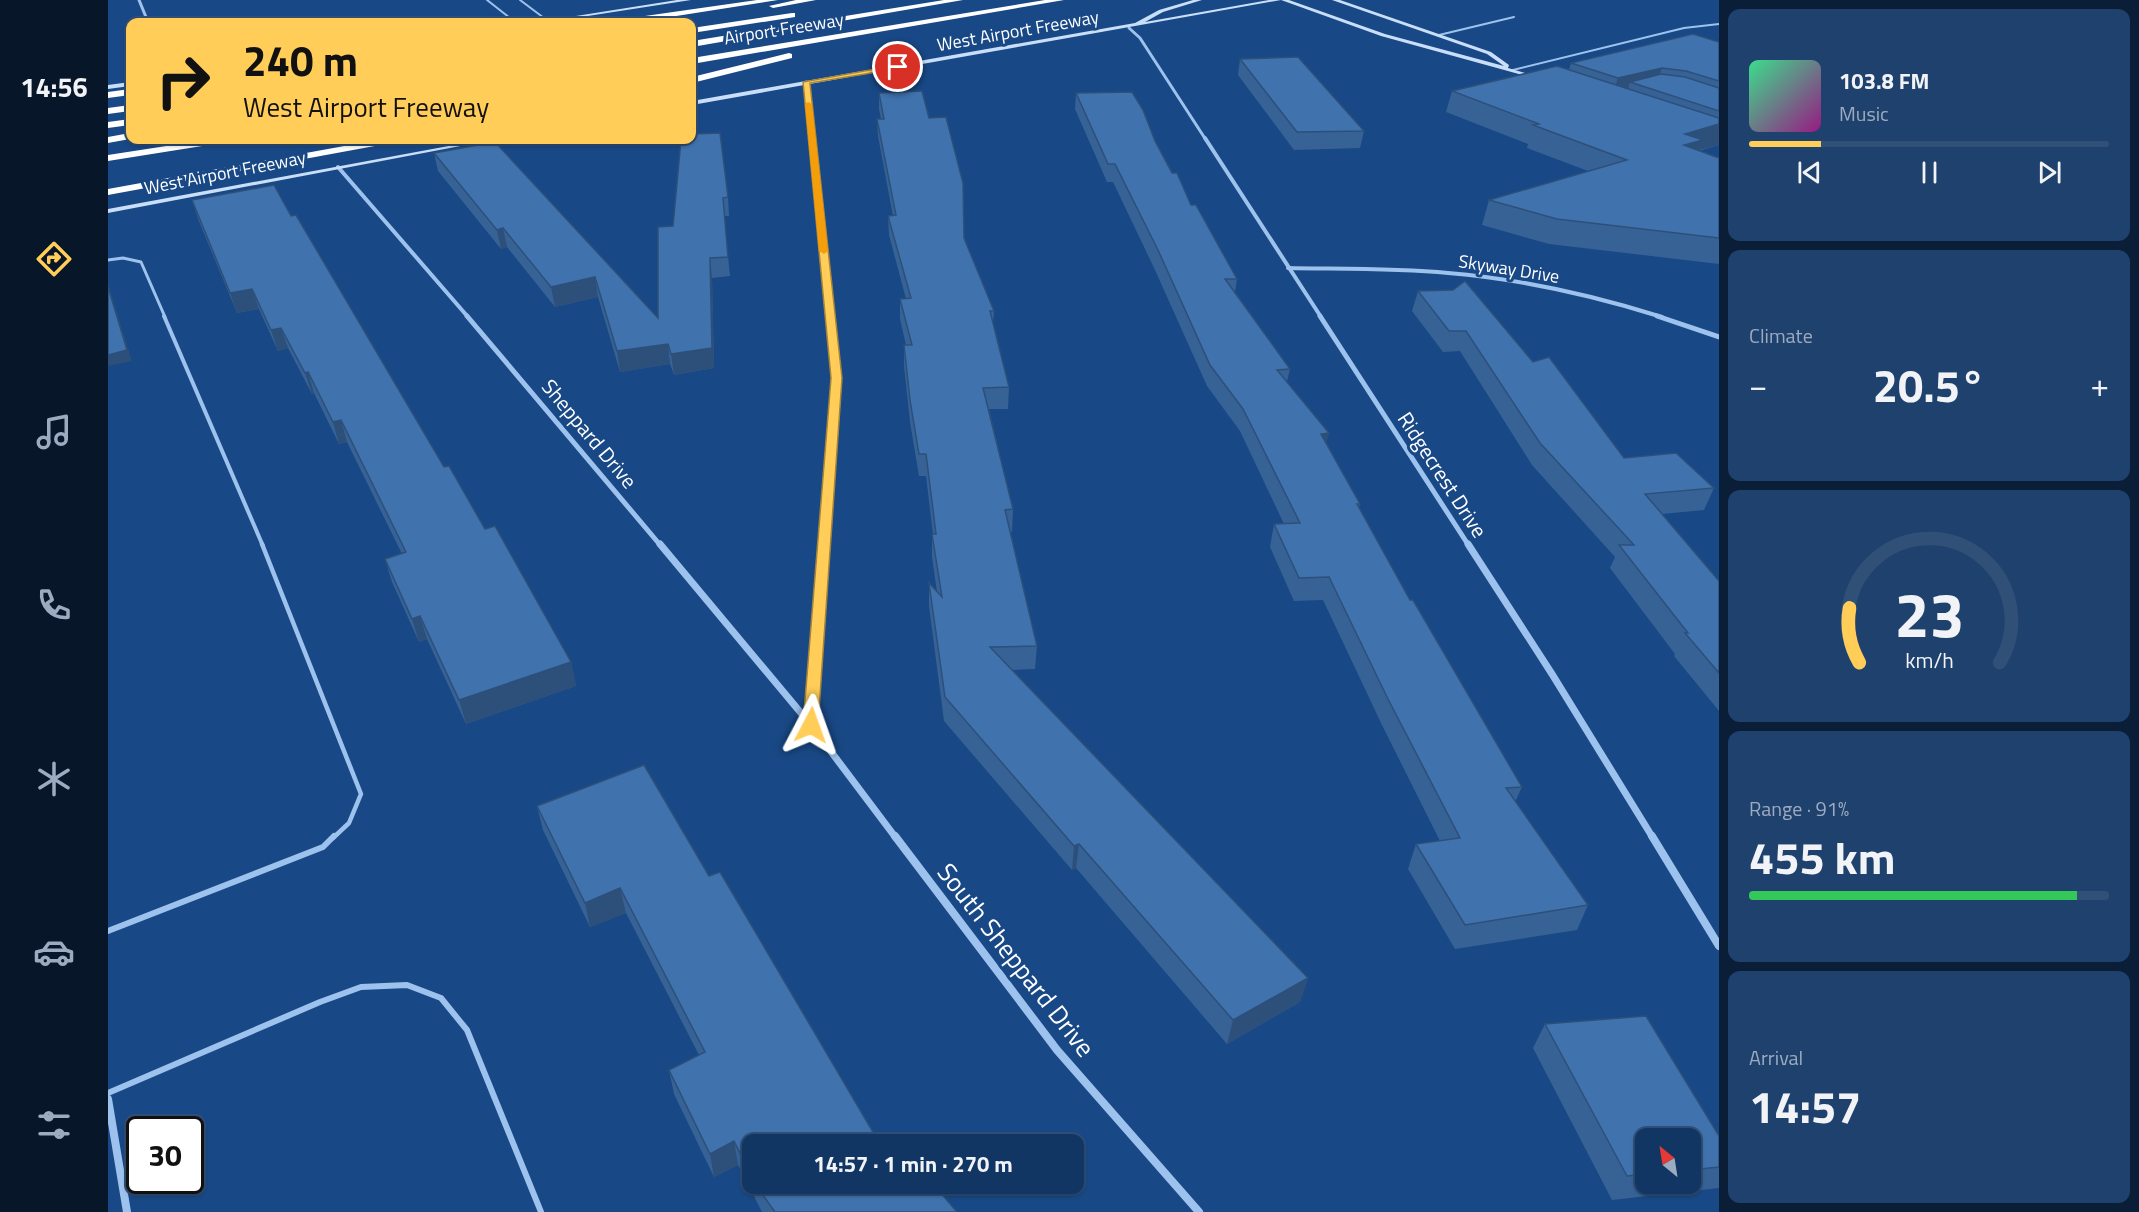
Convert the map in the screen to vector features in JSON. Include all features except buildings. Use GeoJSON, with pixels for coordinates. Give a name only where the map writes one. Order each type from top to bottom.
{"type":"FeatureCollection","features":[{"type":"Feature","properties":{"kind":"highway"},"geometry":{"type":"LineString","coordinates":[[651,18],[774,0]]}},
{"type":"Feature","properties":{"kind":"highway","name":"Airport Freeway"},"geometry":{"type":"LineString","coordinates":[[696,18],[812,0]]}},
{"type":"Feature","properties":{"kind":"highway"},"geometry":{"type":"LineString","coordinates":[[696,43],[959,0]]}},
{"type":"Feature","properties":{"kind":"highway","name":"Airport Freeway"},"geometry":{"type":"LineString","coordinates":[[696,60],[1060,0]]}},
{"type":"Feature","properties":{"kind":"highway"},"geometry":{"type":"LineString","coordinates":[[696,30],[804,13]]}},
{"type":"Feature","properties":{"kind":"highway"},"geometry":{"type":"LineString","coordinates":[[696,79],[915,24]]}},
{"type":"Feature","properties":{"kind":"highway"},"geometry":{"type":"LineString","coordinates":[[108,95],[126,93]]}},
{"type":"Feature","properties":{"kind":"highway"},"geometry":{"type":"LineString","coordinates":[[108,111],[126,109]]}},
{"type":"Feature","properties":{"kind":"highway"},"geometry":{"type":"LineString","coordinates":[[108,125],[126,123]]}},
{"type":"Feature","properties":{"kind":"highway"},"geometry":{"type":"LineString","coordinates":[[108,140],[126,137]]}},
{"type":"Feature","properties":{"kind":"highway"},"geometry":{"type":"LineString","coordinates":[[108,158],[196,144]]}},
{"type":"Feature","properties":{"kind":"highway"},"geometry":{"type":"LineString","coordinates":[[108,192],[369,144]]}},
{"type":"Feature","properties":{"kind":"main road"},"geometry":{"type":"LineString","coordinates":[[568,18],[688,0]]}},
{"type":"Feature","properties":{"kind":"main road"},"geometry":{"type":"LineString","coordinates":[[1129,28],[1161,11],[1199,0]]}},
{"type":"Feature","properties":{"kind":"main road","name":"West Airport Freeway"},"geometry":{"type":"LineString","coordinates":[[696,102],[1278,0]]}},
{"type":"Feature","properties":{"kind":"main road"},"geometry":{"type":"LineString","coordinates":[[1284,0],[1404,42],[1543,80]]}},
{"type":"Feature","properties":{"kind":"main road"},"geometry":{"type":"LineString","coordinates":[[1335,0],[1489,53],[1513,70]]}},
{"type":"Feature","properties":{"kind":"main road"},"geometry":{"type":"LineString","coordinates":[[108,87],[126,85]]}},
{"type":"Feature","properties":{"kind":"main road","name":"West Airport Freeway"},"geometry":{"type":"LineString","coordinates":[[108,211],[467,144]]}},
{"type":"Feature","properties":{"kind":"street"},"geometry":{"type":"LineString","coordinates":[[139,0],[146,18]]}},
{"type":"Feature","properties":{"kind":"street","name":"Ridgecrest Drive"},"geometry":{"type":"LineString","coordinates":[[1129,28],[1140,38],[1552,674],[1719,946]]}},
{"type":"Feature","properties":{"kind":"street"},"geometry":{"type":"LineString","coordinates":[[806,82],[837,378],[811,725]]}},
{"type":"Feature","properties":{"kind":"street","name":"Sheppard Drive"},"geometry":{"type":"LineString","coordinates":[[338,167],[542,403],[811,725]]}},
{"type":"Feature","properties":{"kind":"street","name":"Skyway Drive"},"geometry":{"type":"LineString","coordinates":[[1288,268],[1450,273],[1534,285],[1631,307],[1719,337]]}},
{"type":"Feature","properties":{"kind":"street","name":"South Sheppard Drive"},"geometry":{"type":"LineString","coordinates":[[811,725],[1057,1050],[1199,1212]]}},
{"type":"Feature","properties":{"kind":"street"},"geometry":{"type":"LineString","coordinates":[[108,1099],[127,1212]]}},
{"type":"Feature","properties":{"kind":"lane"},"geometry":{"type":"LineString","coordinates":[[487,0],[510,18]]}},
{"type":"Feature","properties":{"kind":"lane"},"geometry":{"type":"LineString","coordinates":[[520,0],[544,18]]}},
{"type":"Feature","properties":{"kind":"lane"},"geometry":{"type":"LineString","coordinates":[[1439,35],[1514,17]]}},
{"type":"Feature","properties":{"kind":"lane"},"geometry":{"type":"LineString","coordinates":[[1513,70],[1684,28],[1719,24]]}},
{"type":"Feature","properties":{"kind":"lane"},"geometry":{"type":"LineString","coordinates":[[108,260],[123,258],[141,262],[248,508],[361,794],[349,823],[322,847],[108,931]]}},
{"type":"Feature","properties":{"kind":"lane"},"geometry":{"type":"LineString","coordinates":[[108,1092],[320,1002],[361,987],[407,985],[441,998],[467,1030],[541,1212]]}},
{"type":"Feature","properties":{"kind":"slow traffic"},"geometry":{"type":"LineString","coordinates":[[808,104],[824,251]]}},
{"type":"Feature","properties":{"kind":"route"},"geometry":{"type":"LineString","coordinates":[[811,725],[837,378],[806,82],[898,67]]}}]}
